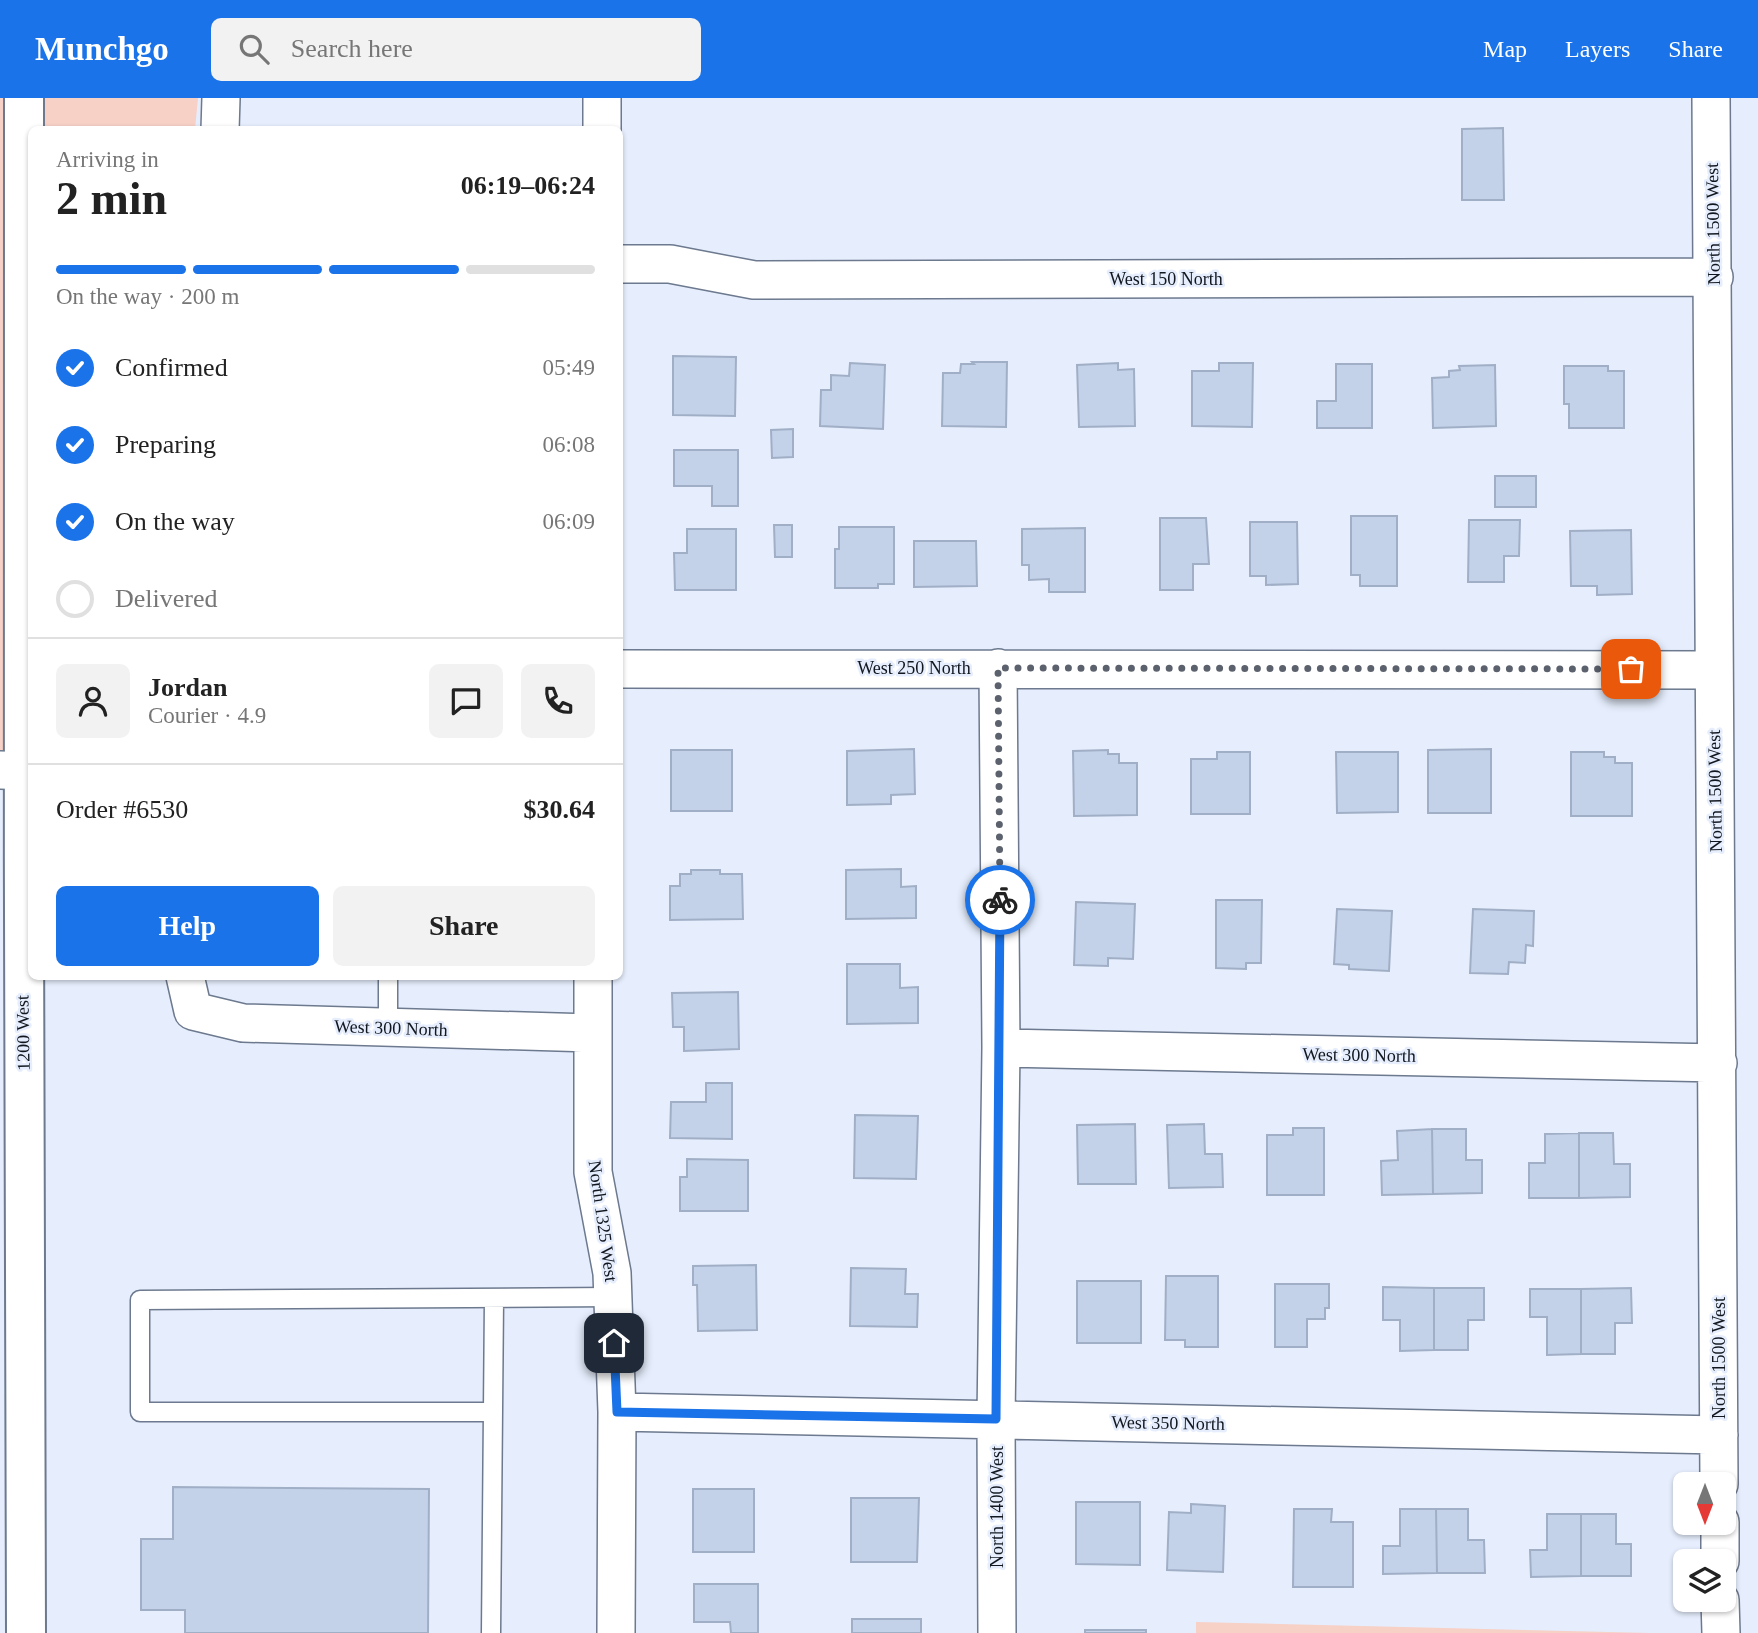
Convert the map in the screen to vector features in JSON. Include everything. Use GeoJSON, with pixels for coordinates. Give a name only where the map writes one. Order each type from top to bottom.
{"type":"FeatureCollection","features":[{"type":"Feature","properties":{"kind":"street","name":"1200 West"},"geometry":{"type":"LineString","coordinates":[[24,98],[18,771],[26,1633]]}},
{"type":"Feature","properties":{"kind":"street"},"geometry":{"type":"LineString","coordinates":[[220,126],[221,98]]}},
{"type":"Feature","properties":{"kind":"street"},"geometry":{"type":"LineString","coordinates":[[602,98],[602,126]]}},
{"type":"Feature","properties":{"kind":"street","name":"North 1500 West"},"geometry":{"type":"LineString","coordinates":[[1711,98],[1719,1472]]}},
{"type":"Feature","properties":{"kind":"street","name":"West 150 North"},"geometry":{"type":"LineString","coordinates":[[623,264],[670,264],[754,280],[1714,277]]}},
{"type":"Feature","properties":{"kind":"street","name":"North 1400 West"},"geometry":{"type":"LineString","coordinates":[[998,668],[1001,1048],[996,1419],[998,1633]]}},
{"type":"Feature","properties":{"kind":"street","name":"West 250 North"},"geometry":{"type":"LineString","coordinates":[[623,669],[1713,670]]}},
{"type":"Feature","properties":{"kind":"street","name":"North 1325 West"},"geometry":{"type":"LineString","coordinates":[[593,980],[593,1172],[612,1273],[613,1297],[617,1412],[616,1633]]}},
{"type":"Feature","properties":{"kind":"street","name":"West 300 North"},"geometry":{"type":"LineString","coordinates":[[189,993],[243,1023],[591,1033]]}},
{"type":"Feature","properties":{"kind":"street","name":"West 300 North"},"geometry":{"type":"LineString","coordinates":[[1001,1048],[1718,1063]]}},
{"type":"Feature","properties":{"kind":"street","name":"West 350 North"},"geometry":{"type":"LineString","coordinates":[[617,1412],[1719,1435]]}},
{"type":"Feature","properties":{"kind":"street"},"geometry":{"type":"LineString","coordinates":[[1720,1612],[1721,1633]]}},
{"type":"Feature","properties":{"kind":"lane"},"geometry":{"type":"LineString","coordinates":[[388,980],[388,1028]]}},
{"type":"Feature","properties":{"kind":"lane"},"geometry":{"type":"LineString","coordinates":[[492,1412],[140,1412],[140,1300],[613,1297]]}},
{"type":"Feature","properties":{"kind":"lane"},"geometry":{"type":"LineString","coordinates":[[491,1633],[494,1298]]}},
{"type":"Feature","properties":{"kind":"shaded area"},"geometry":{"type":"Polygon","coordinates":[[[0,98],[198,98],[195,126],[28,126],[28,751],[0,750],[0,98]]]}},
{"type":"Feature","properties":{"kind":"shaded area"},"geometry":{"type":"Polygon","coordinates":[[[1196,1622],[1651,1633],[1196,1633],[1196,1622]]]}},
{"type":"Feature","properties":{"kind":"building"},"geometry":{"type":"Polygon","coordinates":[[[1503,128],[1504,200],[1462,200],[1462,129],[1503,128]]]}},
{"type":"Feature","properties":{"kind":"building"},"geometry":{"type":"Polygon","coordinates":[[[673,356],[736,357],[735,416],[673,415],[673,356]]]}},
{"type":"Feature","properties":{"kind":"building"},"geometry":{"type":"Polygon","coordinates":[[[972,362],[1007,362],[1006,427],[942,426],[943,373],[960,373],[961,364],[974,364],[972,362]]]}},
{"type":"Feature","properties":{"kind":"building"},"geometry":{"type":"Polygon","coordinates":[[[850,363],[885,365],[883,429],[820,426],[821,390],[831,390],[831,375],[849,376],[850,363]]]}},
{"type":"Feature","properties":{"kind":"building"},"geometry":{"type":"Polygon","coordinates":[[[1118,363],[1118,370],[1134,369],[1135,426],[1079,427],[1077,365],[1118,363]]]}},
{"type":"Feature","properties":{"kind":"building"},"geometry":{"type":"Polygon","coordinates":[[[1219,363],[1253,363],[1252,427],[1192,426],[1192,371],[1219,371],[1219,363]]]}},
{"type":"Feature","properties":{"kind":"building"},"geometry":{"type":"Polygon","coordinates":[[[1336,364],[1372,364],[1372,428],[1317,428],[1317,401],[1336,401],[1336,364]]]}},
{"type":"Feature","properties":{"kind":"building"},"geometry":{"type":"Polygon","coordinates":[[[1495,365],[1496,426],[1433,428],[1432,378],[1449,377],[1449,371],[1460,370],[1459,366],[1495,365]]]}},
{"type":"Feature","properties":{"kind":"building"},"geometry":{"type":"Polygon","coordinates":[[[1564,366],[1608,366],[1608,371],[1624,371],[1624,428],[1569,428],[1569,404],[1564,404],[1564,366]]]}},
{"type":"Feature","properties":{"kind":"building"},"geometry":{"type":"Polygon","coordinates":[[[793,429],[793,457],[772,458],[771,430],[793,429]]]}},
{"type":"Feature","properties":{"kind":"building"},"geometry":{"type":"Polygon","coordinates":[[[674,450],[738,450],[738,506],[712,506],[712,486],[674,486],[674,450]]]}},
{"type":"Feature","properties":{"kind":"building"},"geometry":{"type":"Polygon","coordinates":[[[1495,476],[1536,476],[1536,507],[1495,507],[1495,476]]]}},
{"type":"Feature","properties":{"kind":"building"},"geometry":{"type":"Polygon","coordinates":[[[1351,516],[1397,516],[1397,586],[1360,586],[1360,575],[1351,575],[1351,516]]]}},
{"type":"Feature","properties":{"kind":"building"},"geometry":{"type":"Polygon","coordinates":[[[1160,518],[1206,518],[1209,564],[1193,564],[1193,590],[1160,590],[1160,518]]]}},
{"type":"Feature","properties":{"kind":"building"},"geometry":{"type":"Polygon","coordinates":[[[1469,520],[1520,520],[1519,556],[1504,556],[1504,582],[1468,582],[1469,520]]]}},
{"type":"Feature","properties":{"kind":"building"},"geometry":{"type":"Polygon","coordinates":[[[1250,522],[1297,522],[1298,584],[1266,585],[1266,576],[1250,576],[1250,522]]]}},
{"type":"Feature","properties":{"kind":"building"},"geometry":{"type":"Polygon","coordinates":[[[774,525],[792,525],[792,557],[775,557],[774,525]]]}},
{"type":"Feature","properties":{"kind":"building"},"geometry":{"type":"Polygon","coordinates":[[[839,527],[894,527],[894,584],[878,584],[878,588],[835,588],[835,549],[839,549],[839,527]]]}},
{"type":"Feature","properties":{"kind":"building"},"geometry":{"type":"Polygon","coordinates":[[[1085,528],[1085,592],[1049,592],[1049,579],[1029,580],[1029,565],[1022,565],[1022,529],[1085,528]]]}},
{"type":"Feature","properties":{"kind":"building"},"geometry":{"type":"Polygon","coordinates":[[[687,529],[736,529],[736,590],[675,590],[674,553],[687,553],[687,529]]]}},
{"type":"Feature","properties":{"kind":"building"},"geometry":{"type":"Polygon","coordinates":[[[1631,530],[1632,594],[1597,595],[1597,586],[1571,586],[1570,531],[1631,530]]]}},
{"type":"Feature","properties":{"kind":"building"},"geometry":{"type":"Polygon","coordinates":[[[914,541],[976,541],[977,586],[914,587],[914,541]]]}},
{"type":"Feature","properties":{"kind":"building"},"geometry":{"type":"Polygon","coordinates":[[[914,749],[915,794],[891,795],[891,804],[847,805],[847,751],[914,749]]]}},
{"type":"Feature","properties":{"kind":"building"},"geometry":{"type":"Polygon","coordinates":[[[1491,749],[1491,813],[1428,813],[1428,750],[1491,749]]]}},
{"type":"Feature","properties":{"kind":"building"},"geometry":{"type":"Polygon","coordinates":[[[671,750],[732,750],[732,811],[671,811],[671,750]]]}},
{"type":"Feature","properties":{"kind":"building"},"geometry":{"type":"Polygon","coordinates":[[[1108,750],[1108,754],[1119,754],[1119,763],[1137,763],[1137,815],[1074,816],[1073,751],[1108,750]]]}},
{"type":"Feature","properties":{"kind":"building"},"geometry":{"type":"Polygon","coordinates":[[[1217,752],[1250,752],[1250,814],[1191,814],[1191,759],[1217,759],[1217,752]]]}},
{"type":"Feature","properties":{"kind":"building"},"geometry":{"type":"Polygon","coordinates":[[[1336,752],[1398,752],[1398,812],[1337,813],[1336,752]]]}},
{"type":"Feature","properties":{"kind":"building"},"geometry":{"type":"Polygon","coordinates":[[[1571,752],[1604,752],[1604,757],[1615,757],[1615,763],[1632,763],[1632,816],[1571,816],[1571,752]]]}},
{"type":"Feature","properties":{"kind":"building"},"geometry":{"type":"Polygon","coordinates":[[[901,869],[901,887],[916,886],[916,918],[846,919],[846,870],[901,869]]]}},
{"type":"Feature","properties":{"kind":"building"},"geometry":{"type":"Polygon","coordinates":[[[691,870],[720,870],[720,874],[742,874],[743,919],[670,920],[670,886],[680,886],[680,874],[691,874],[691,870]]]}},
{"type":"Feature","properties":{"kind":"building"},"geometry":{"type":"Polygon","coordinates":[[[1216,900],[1262,900],[1261,963],[1246,963],[1246,969],[1216,968],[1216,900]]]}},
{"type":"Feature","properties":{"kind":"building"},"geometry":{"type":"Polygon","coordinates":[[[1076,902],[1135,904],[1133,959],[1108,958],[1108,966],[1074,965],[1076,902]]]}},
{"type":"Feature","properties":{"kind":"building"},"geometry":{"type":"Polygon","coordinates":[[[1337,909],[1392,911],[1389,971],[1349,969],[1349,965],[1334,964],[1337,909]]]}},
{"type":"Feature","properties":{"kind":"building"},"geometry":{"type":"Polygon","coordinates":[[[1473,909],[1534,911],[1533,946],[1526,945],[1525,963],[1509,962],[1508,974],[1470,973],[1473,909]]]}},
{"type":"Feature","properties":{"kind":"building"},"geometry":{"type":"Polygon","coordinates":[[[847,964],[900,964],[900,988],[918,987],[918,1023],[847,1024],[847,964]]]}},
{"type":"Feature","properties":{"kind":"building"},"geometry":{"type":"Polygon","coordinates":[[[738,992],[739,1049],[684,1051],[684,1027],[673,1027],[672,993],[738,992]]]}},
{"type":"Feature","properties":{"kind":"building"},"geometry":{"type":"Polygon","coordinates":[[[706,1083],[732,1083],[732,1139],[670,1138],[671,1102],[706,1102],[706,1083]]]}},
{"type":"Feature","properties":{"kind":"building"},"geometry":{"type":"Polygon","coordinates":[[[855,1115],[918,1116],[916,1179],[854,1178],[855,1115]]]}},
{"type":"Feature","properties":{"kind":"building"},"geometry":{"type":"Polygon","coordinates":[[[1135,1124],[1136,1184],[1078,1184],[1077,1125],[1135,1124]]]}},
{"type":"Feature","properties":{"kind":"building"},"geometry":{"type":"Polygon","coordinates":[[[1204,1124],[1205,1154],[1222,1154],[1223,1187],[1169,1188],[1167,1125],[1204,1124]]]}},
{"type":"Feature","properties":{"kind":"building"},"geometry":{"type":"Polygon","coordinates":[[[1293,1128],[1324,1128],[1324,1195],[1267,1195],[1267,1135],[1293,1135],[1293,1128]]]}},
{"type":"Feature","properties":{"kind":"building"},"geometry":{"type":"Polygon","coordinates":[[[1432,1129],[1466,1129],[1466,1160],[1482,1160],[1482,1193],[1433,1194],[1432,1129]]]}},
{"type":"Feature","properties":{"kind":"building"},"geometry":{"type":"Polygon","coordinates":[[[1432,1129],[1433,1194],[1382,1195],[1381,1161],[1398,1160],[1397,1131],[1432,1129]]]}},
{"type":"Feature","properties":{"kind":"building"},"geometry":{"type":"Polygon","coordinates":[[[1579,1133],[1613,1133],[1614,1164],[1630,1164],[1630,1197],[1579,1198],[1579,1133]]]}},
{"type":"Feature","properties":{"kind":"building"},"geometry":{"type":"Polygon","coordinates":[[[1579,1133],[1579,1198],[1529,1198],[1529,1163],[1545,1163],[1545,1134],[1579,1133]]]}},
{"type":"Feature","properties":{"kind":"building"},"geometry":{"type":"Polygon","coordinates":[[[687,1159],[748,1160],[748,1211],[680,1211],[680,1177],[687,1177],[687,1159]]]}},
{"type":"Feature","properties":{"kind":"building"},"geometry":{"type":"Polygon","coordinates":[[[756,1265],[757,1330],[698,1331],[697,1285],[693,1285],[693,1266],[756,1265]]]}},
{"type":"Feature","properties":{"kind":"building"},"geometry":{"type":"Polygon","coordinates":[[[851,1268],[906,1269],[905,1294],[918,1294],[917,1327],[850,1326],[851,1268]]]}},
{"type":"Feature","properties":{"kind":"building"},"geometry":{"type":"Polygon","coordinates":[[[1166,1276],[1218,1276],[1218,1347],[1185,1347],[1185,1340],[1165,1340],[1166,1276]]]}},
{"type":"Feature","properties":{"kind":"building"},"geometry":{"type":"Polygon","coordinates":[[[1077,1281],[1141,1281],[1141,1343],[1077,1343],[1077,1281]]]}},
{"type":"Feature","properties":{"kind":"building"},"geometry":{"type":"Polygon","coordinates":[[[1275,1284],[1329,1284],[1329,1308],[1325,1308],[1325,1319],[1307,1319],[1307,1347],[1275,1347],[1275,1284]]]}},
{"type":"Feature","properties":{"kind":"building"},"geometry":{"type":"Polygon","coordinates":[[[1383,1287],[1434,1288],[1434,1350],[1400,1351],[1400,1320],[1383,1320],[1383,1287]]]}},
{"type":"Feature","properties":{"kind":"building"},"geometry":{"type":"Polygon","coordinates":[[[1434,1288],[1484,1288],[1484,1320],[1468,1320],[1468,1350],[1434,1350],[1434,1288]]]}},
{"type":"Feature","properties":{"kind":"building"},"geometry":{"type":"Polygon","coordinates":[[[1631,1288],[1632,1323],[1615,1323],[1615,1354],[1581,1354],[1581,1289],[1631,1288]]]}},
{"type":"Feature","properties":{"kind":"building"},"geometry":{"type":"Polygon","coordinates":[[[1530,1289],[1581,1289],[1581,1354],[1547,1355],[1547,1317],[1530,1317],[1530,1289]]]}},
{"type":"Feature","properties":{"kind":"building"},"geometry":{"type":"Polygon","coordinates":[[[173,1487],[429,1489],[428,1633],[185,1633],[185,1610],[141,1610],[141,1539],[173,1539],[173,1487]]]}},
{"type":"Feature","properties":{"kind":"building"},"geometry":{"type":"Polygon","coordinates":[[[693,1489],[754,1489],[754,1552],[693,1552],[693,1489]]]}},
{"type":"Feature","properties":{"kind":"building"},"geometry":{"type":"Polygon","coordinates":[[[851,1498],[919,1498],[917,1562],[851,1562],[851,1498]]]}},
{"type":"Feature","properties":{"kind":"building"},"geometry":{"type":"Polygon","coordinates":[[[1076,1502],[1140,1502],[1140,1565],[1076,1564],[1076,1502]]]}},
{"type":"Feature","properties":{"kind":"building"},"geometry":{"type":"Polygon","coordinates":[[[1191,1504],[1225,1506],[1223,1572],[1167,1570],[1169,1512],[1191,1513],[1191,1504]]]}},
{"type":"Feature","properties":{"kind":"building"},"geometry":{"type":"Polygon","coordinates":[[[1294,1509],[1332,1509],[1331,1522],[1353,1522],[1353,1587],[1293,1587],[1294,1509]]]}},
{"type":"Feature","properties":{"kind":"building"},"geometry":{"type":"Polygon","coordinates":[[[1400,1509],[1436,1509],[1437,1573],[1383,1574],[1383,1546],[1400,1546],[1400,1509]]]}},
{"type":"Feature","properties":{"kind":"building"},"geometry":{"type":"Polygon","coordinates":[[[1436,1509],[1468,1509],[1468,1540],[1484,1540],[1485,1573],[1437,1573],[1436,1509]]]}},
{"type":"Feature","properties":{"kind":"building"},"geometry":{"type":"Polygon","coordinates":[[[1547,1514],[1581,1514],[1581,1576],[1531,1577],[1530,1550],[1547,1550],[1547,1514]]]}},
{"type":"Feature","properties":{"kind":"building"},"geometry":{"type":"Polygon","coordinates":[[[1581,1514],[1616,1514],[1616,1544],[1631,1544],[1631,1576],[1581,1576],[1581,1514]]]}},
{"type":"Feature","properties":{"kind":"building"},"geometry":{"type":"Polygon","coordinates":[[[694,1584],[758,1584],[758,1633],[731,1633],[730,1622],[694,1622],[694,1584]]]}},
{"type":"Feature","properties":{"kind":"building"},"geometry":{"type":"Polygon","coordinates":[[[852,1619],[921,1619],[921,1633],[852,1633],[852,1619]]]}},
{"type":"Feature","properties":{"kind":"building"},"geometry":{"type":"Polygon","coordinates":[[[1085,1630],[1146,1630],[1146,1633],[1085,1633],[1085,1630]]]}},
{"type":"Feature","properties":{"kind":"way so far"},"geometry":{"type":"LineString","coordinates":[[1000,900],[998,668],[1631,669]]}},
{"type":"Feature","properties":{"kind":"route"},"geometry":{"type":"LineString","coordinates":[[614,1343],[617,1412],[996,1419],[1001,1048],[1000,900]]}}]}
